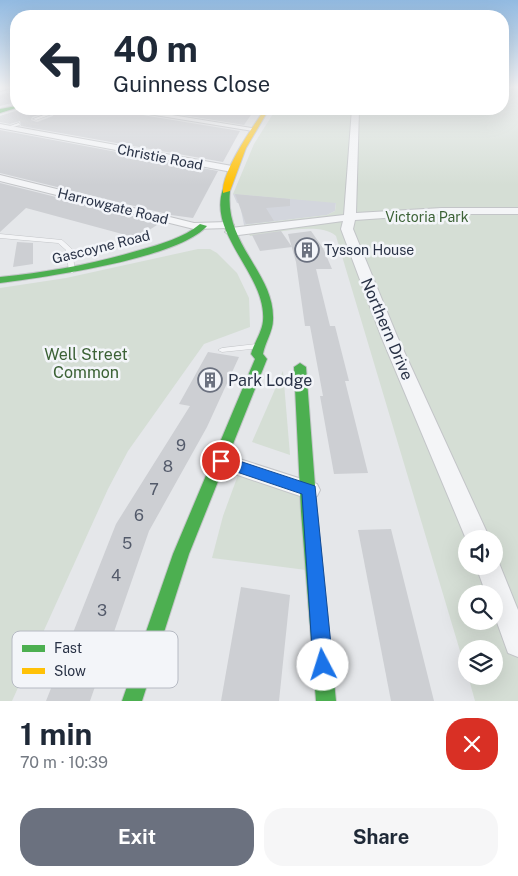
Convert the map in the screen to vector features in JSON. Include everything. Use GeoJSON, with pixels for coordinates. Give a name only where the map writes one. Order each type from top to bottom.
{"type":"FeatureCollection","features":[{"type":"Feature","properties":{"kind":"main road"},"geometry":{"type":"LineString","coordinates":[[155,631],[181,554],[221,461],[261,359],[257,354],[258,346],[268,324],[264,294],[230,229],[223,202],[232,170],[253,129],[260,120]]}},
{"type":"Feature","properties":{"kind":"main road","name":"Gascoyne Road"},"geometry":{"type":"LineString","coordinates":[[0,280],[72,272],[165,247],[191,237],[203,226]]}},
{"type":"Feature","properties":{"kind":"main road"},"geometry":{"type":"LineString","coordinates":[[300,367],[326,701]]}},
{"type":"Feature","properties":{"kind":"main road"},"geometry":{"type":"LineString","coordinates":[[132,701],[136,688]]}},
{"type":"Feature","properties":{"kind":"street"},"geometry":{"type":"LineString","coordinates":[[192,120],[253,129]]}},
{"type":"Feature","properties":{"kind":"street","name":"Northern Drive"},"geometry":{"type":"LineString","coordinates":[[354,120],[350,216],[347,229],[354,251],[474,530]]}},
{"type":"Feature","properties":{"kind":"street","name":"Christie Road"},"geometry":{"type":"LineString","coordinates":[[4,127],[232,170]]}},
{"type":"Feature","properties":{"kind":"street","name":"Harrowgate Road"},"geometry":{"type":"LineString","coordinates":[[0,178],[184,224],[230,229],[320,223],[350,216],[442,211],[518,211]]}},
{"type":"Feature","properties":{"kind":"street"},"geometry":{"type":"LineString","coordinates":[[221,461],[309,490]]}},
{"type":"Feature","properties":{"kind":"street"},"geometry":{"type":"LineString","coordinates":[[492,575],[518,643]]}},
{"type":"Feature","properties":{"kind":"lane"},"geometry":{"type":"LineString","coordinates":[[4,127],[19,124]]}},
{"type":"Feature","properties":{"kind":"lane"},"geometry":{"type":"LineString","coordinates":[[0,236],[60,241],[68,249],[72,272]]}},
{"type":"Feature","properties":{"kind":"lane"},"geometry":{"type":"LineString","coordinates":[[222,350],[249,345],[258,346]]}},
{"type":"Feature","properties":{"kind":"shaded area"},"geometry":{"type":"Polygon","coordinates":[[[233,194],[336,202],[335,211],[327,215],[244,225],[241,210],[244,209],[241,203],[237,203],[233,194]]]}},
{"type":"Feature","properties":{"kind":"green space","name":"Victoria Park"},"geometry":{"type":"Polygon","coordinates":[[[269,120],[518,120],[518,701],[475,701],[471,685],[503,685],[503,640],[458,640],[458,644],[336,236],[318,229],[307,229],[250,236],[244,225],[327,215],[335,211],[336,203],[233,194],[254,144],[269,120]]]}},
{"type":"Feature","properties":{"kind":"green space","name":"Well Street Common"},"geometry":{"type":"Polygon","coordinates":[[[198,249],[210,249],[217,253],[237,273],[249,298],[250,327],[204,344],[128,451],[108,489],[44,631],[12,631],[12,688],[18,688],[12,701],[0,701],[0,288],[66,278],[198,249]]]}},
{"type":"Feature","properties":{"kind":"green space"},"geometry":{"type":"Polygon","coordinates":[[[283,371],[290,455],[252,442],[283,371]]]}},
{"type":"Feature","properties":{"kind":"green space"},"geometry":{"type":"Polygon","coordinates":[[[238,475],[301,495],[306,570],[212,558],[223,516],[238,475]]]}},
{"type":"Feature","properties":{"kind":"building"},"geometry":{"type":"Polygon","coordinates":[[[0,120],[31,120],[37,122],[43,120],[171,120],[240,131],[223,162],[21,126],[20,121],[10,124],[0,122],[0,120]]]}},
{"type":"Feature","properties":{"kind":"building"},"geometry":{"type":"Polygon","coordinates":[[[211,120],[248,120],[244,125],[211,120]]]}},
{"type":"Feature","properties":{"kind":"building"},"geometry":{"type":"Polygon","coordinates":[[[0,130],[218,171],[193,218],[171,215],[0,173],[0,130]]]}},
{"type":"Feature","properties":{"kind":"building"},"geometry":{"type":"Polygon","coordinates":[[[0,183],[160,223],[137,238],[26,208],[0,232],[0,183]]]}},
{"type":"Feature","properties":{"kind":"building"},"geometry":{"type":"Polygon","coordinates":[[[235,194],[290,199],[290,206],[266,208],[274,221],[246,224],[235,194]]]}},
{"type":"Feature","properties":{"kind":"building"},"geometry":{"type":"Polygon","coordinates":[[[281,231],[292,247],[260,251],[252,235],[281,231]]]}},
{"type":"Feature","properties":{"kind":"building"},"geometry":{"type":"Polygon","coordinates":[[[311,231],[323,248],[332,269],[316,269],[330,326],[335,326],[349,381],[345,381],[368,473],[334,474],[320,396],[323,396],[310,326],[305,326],[296,262],[288,234],[311,231]]]}},
{"type":"Feature","properties":{"kind":"building"},"geometry":{"type":"Polygon","coordinates":[[[17,242],[33,243],[33,264],[13,267],[17,242]]]}},
{"type":"Feature","properties":{"kind":"building"},"geometry":{"type":"Polygon","coordinates":[[[208,352],[239,357],[207,427],[149,531],[114,631],[74,631],[116,524],[190,406],[179,404],[208,352]]]}},
{"type":"Feature","properties":{"kind":"building"},"geometry":{"type":"Polygon","coordinates":[[[391,529],[434,701],[391,701],[358,530],[391,529]]]}},
{"type":"Feature","properties":{"kind":"building"},"geometry":{"type":"Polygon","coordinates":[[[241,587],[290,595],[279,701],[221,701],[241,587]]]}},
{"type":"Feature","properties":{"kind":"building"},"geometry":{"type":"Polygon","coordinates":[[[51,688],[95,688],[90,701],[46,701],[51,688]]]}},
{"type":"Feature","properties":{"kind":"traffic: fast"},"geometry":{"type":"LineString","coordinates":[[155,631],[181,554],[261,359],[257,354],[268,321],[266,304],[258,282],[237,244],[226,218],[224,205],[226,191]]}},
{"type":"Feature","properties":{"kind":"traffic: fast"},"geometry":{"type":"LineString","coordinates":[[0,280],[76,269],[132,256],[179,241],[203,226]]}},
{"type":"Feature","properties":{"kind":"traffic: fast"},"geometry":{"type":"LineString","coordinates":[[300,367],[309,512],[326,701]]}},
{"type":"Feature","properties":{"kind":"traffic: fast"},"geometry":{"type":"LineString","coordinates":[[132,701],[136,688]]}},
{"type":"Feature","properties":{"kind":"traffic: slow"},"geometry":{"type":"LineString","coordinates":[[226,191],[233,169],[243,148],[260,120]]}},
{"type":"Feature","properties":{"kind":"place","name":"Tysson House"},"geometry":{"type":"Point","coordinates":[307,250]}},
{"type":"Feature","properties":{"kind":"place","name":"Park Lodge"},"geometry":{"type":"Point","coordinates":[210,380]}},
{"type":"Feature","properties":{"kind":"route"},"geometry":{"type":"LineString","coordinates":[[221,461],[309,490],[309,512],[323,665]]}}]}
